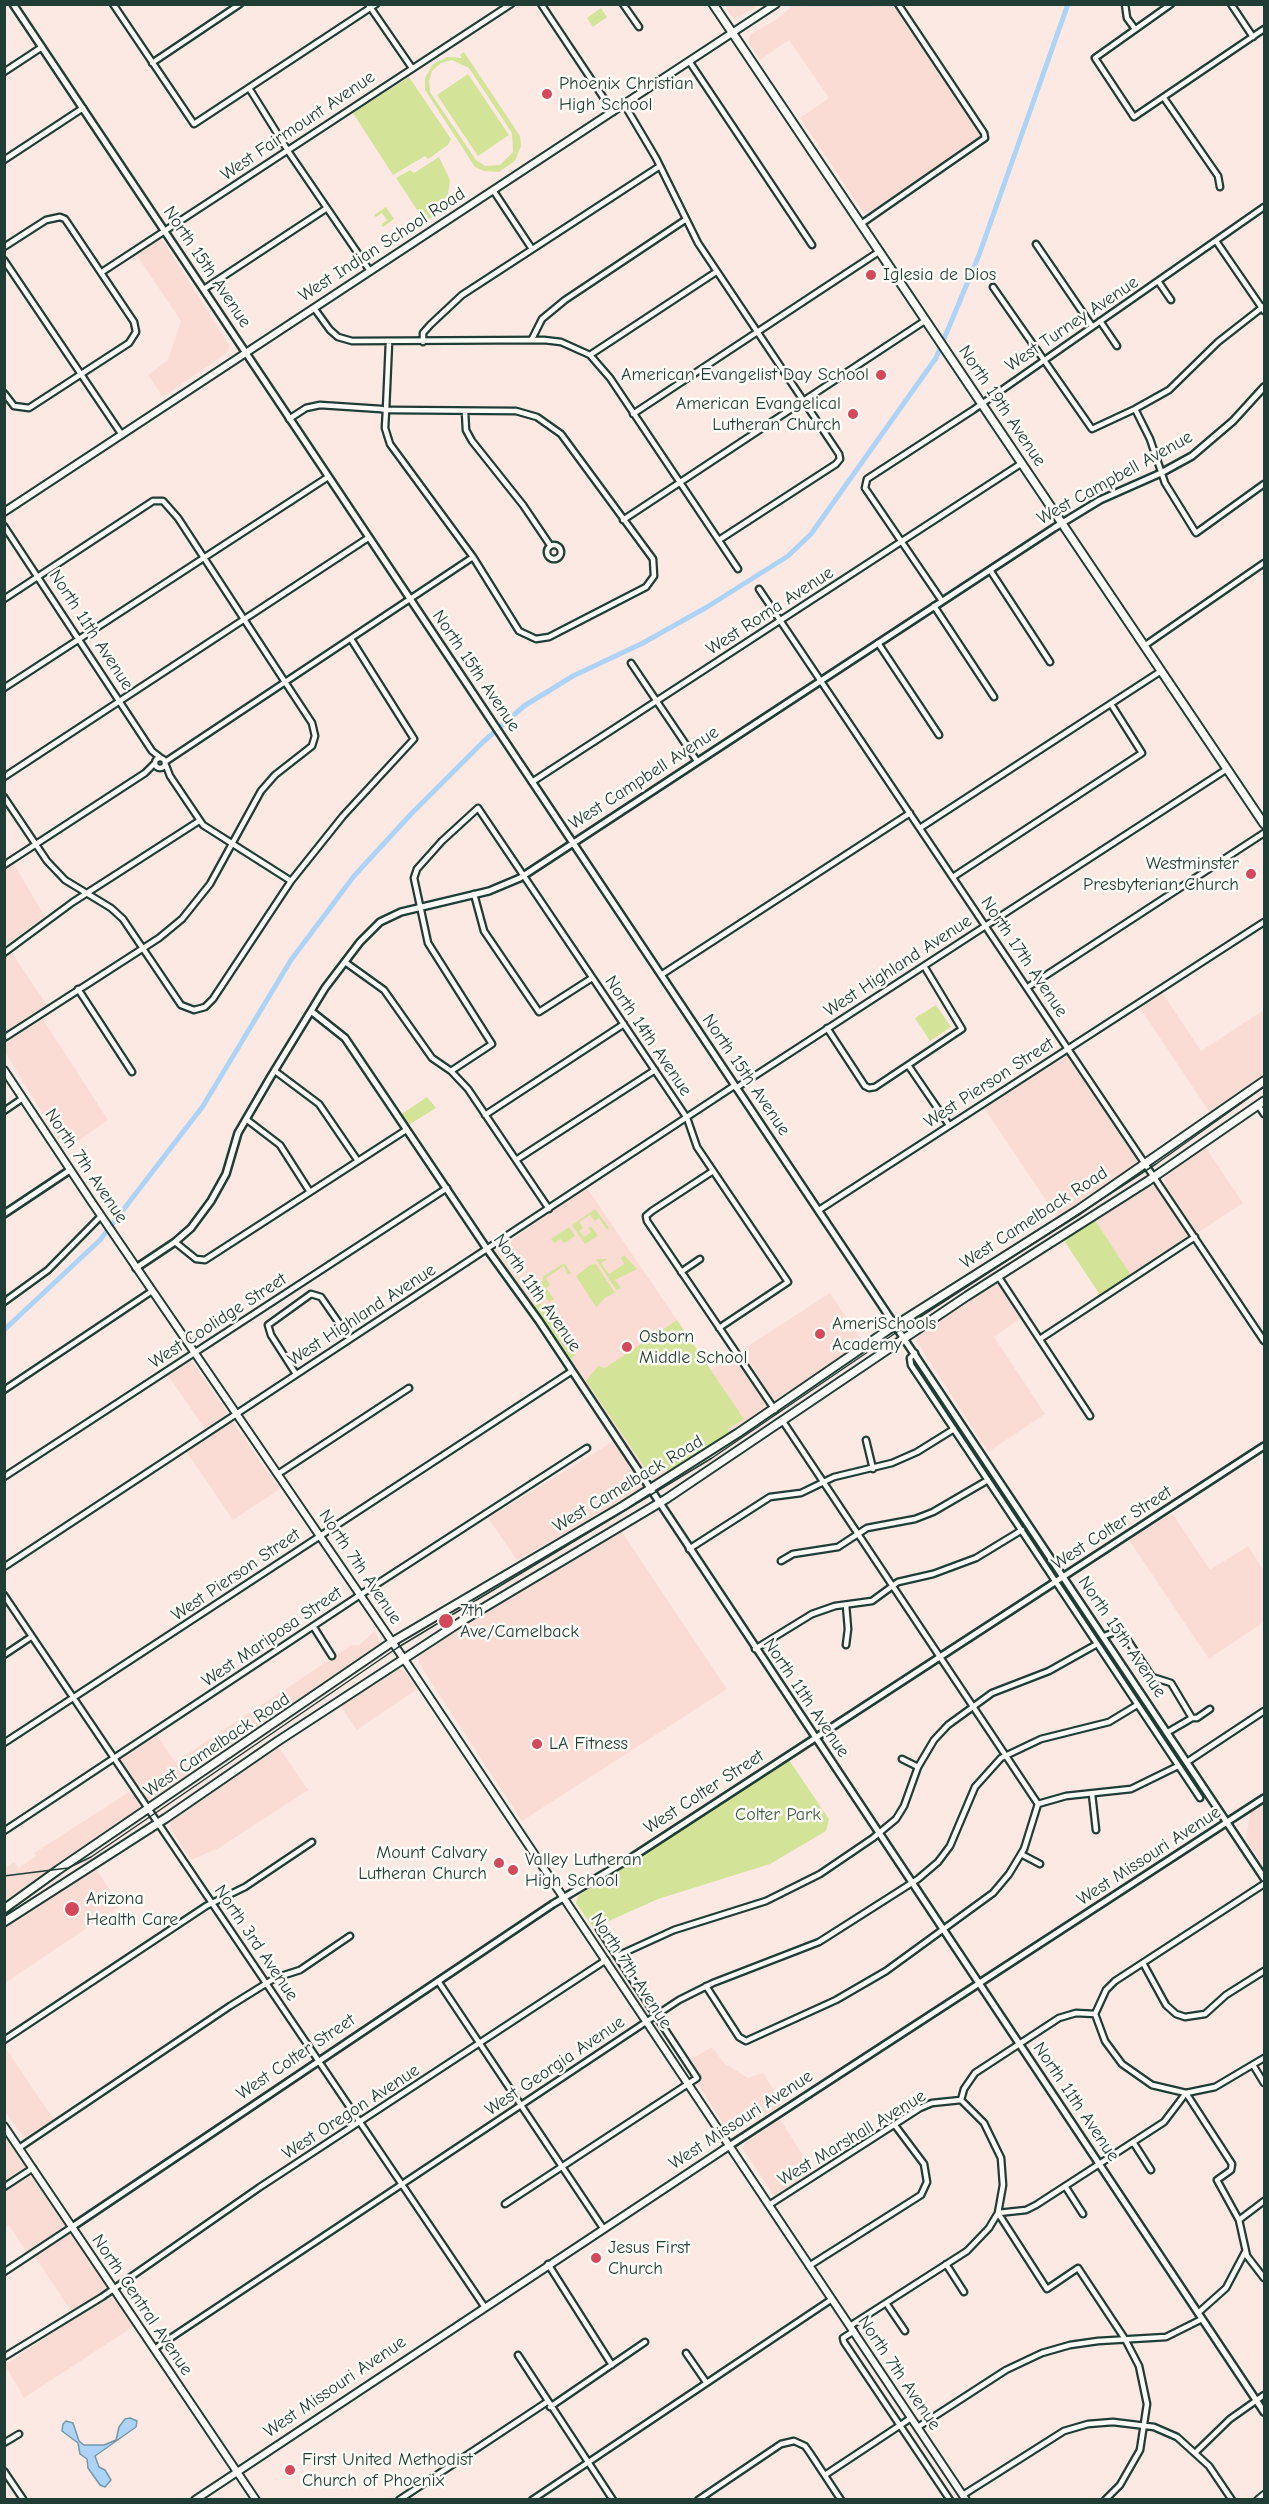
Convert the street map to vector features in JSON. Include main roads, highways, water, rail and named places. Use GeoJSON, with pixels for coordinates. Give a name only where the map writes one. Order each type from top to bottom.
{"type":"FeatureCollection","features":[{"type":"Feature","properties":{"kind":"main road","name":"North 19th Avenue"},"geometry":{"type":"LineString","coordinates":[[714,4],[1264,824]]}},
{"type":"Feature","properties":{"kind":"main road","name":"West Indian School Road"},"geometry":{"type":"LineString","coordinates":[[4,512],[776,4]]}},
{"type":"Feature","properties":{"kind":"main road","name":"North 7th Avenue"},"geometry":{"type":"LineString","coordinates":[[4,1070],[565,1898],[964,2497]]}},
{"type":"Feature","properties":{"kind":"main road","name":"West Camelback Road"},"geometry":{"type":"LineString","coordinates":[[4,1909],[392,1642],[650,1489],[775,1410],[896,1325],[1078,1210],[1264,1081]]}},
{"type":"Feature","properties":{"kind":"main road","name":"West Camelback Road"},"geometry":{"type":"LineString","coordinates":[[4,1922],[159,1823],[404,1659],[518,1586],[659,1503],[998,1276],[1155,1176],[1261,1103]]}},
{"type":"Feature","properties":{"kind":"main road"},"geometry":{"type":"LineString","coordinates":[[14,1917],[14,1910],[22,1896]]}},
{"type":"Feature","properties":{"kind":"main road","name":"North Central Avenue"},"geometry":{"type":"LineString","coordinates":[[4,2126],[256,2499]]}},
{"type":"Feature","properties":{"kind":"main road","name":"West Missouri Avenue"},"geometry":{"type":"LineString","coordinates":[[195,2499],[729,2146]]}},
{"type":"Feature","properties":{"kind":"main road"},"geometry":{"type":"LineString","coordinates":[[1258,2499],[1264,2495]]}},
{"type":"Feature","properties":{"kind":"water"},"geometry":{"type":"Polygon","coordinates":[[[130,2418],[137,2421],[136,2427],[95,2456],[99,2467],[105,2470],[111,2480],[105,2487],[100,2485],[88,2468],[87,2459],[80,2454],[78,2443],[62,2431],[63,2424],[66,2421],[73,2423],[79,2441],[84,2445],[104,2445],[116,2440],[119,2427],[125,2419],[130,2418]]]}},
{"type":"Feature","properties":{"kind":"waterway"},"geometry":{"type":"LineString","coordinates":[[4,1330],[100,1240],[203,1106],[291,960],[354,876],[412,813],[483,742],[524,706],[573,676],[643,643],[707,607],[788,556],[811,534],[936,358],[979,255],[1068,4]]}},
{"type":"Feature","properties":{"kind":"tram line"},"geometry":{"type":"LineString","coordinates":[[4,1876],[68,1868],[91,1857],[397,1648],[712,1458],[900,1330],[1156,1164],[1264,1087]]}},
{"type":"Feature","properties":{"kind":"place","name":"Phoenix Christian High School"},"geometry":{"type":"Point","coordinates":[547,94]}},
{"type":"Feature","properties":{"kind":"place","name":"Iglesia de Dios"},"geometry":{"type":"Point","coordinates":[871,275]}},
{"type":"Feature","properties":{"kind":"place","name":"American Evangelist Day School"},"geometry":{"type":"Point","coordinates":[881,375]}},
{"type":"Feature","properties":{"kind":"place","name":"American Evangelical Lutheran Church"},"geometry":{"type":"Point","coordinates":[853,414]}},
{"type":"Feature","properties":{"kind":"place","name":"Westminster Presbyterian Church"},"geometry":{"type":"Point","coordinates":[1251,874]}},
{"type":"Feature","properties":{"kind":"place","name":"AmeriSchools Academy"},"geometry":{"type":"Point","coordinates":[820,1334]}},
{"type":"Feature","properties":{"kind":"place","name":"Osborn Middle School"},"geometry":{"type":"Point","coordinates":[627,1347]}},
{"type":"Feature","properties":{"kind":"place","name":"7th Ave/Camelback"},"geometry":{"type":"Point","coordinates":[446,1621]}},
{"type":"Feature","properties":{"kind":"place","name":"LA Fitness"},"geometry":{"type":"Point","coordinates":[537,1744]}},
{"type":"Feature","properties":{"kind":"place","name":"Mount Calvary Lutheran Church"},"geometry":{"type":"Point","coordinates":[499,1863]}},
{"type":"Feature","properties":{"kind":"place","name":"Valley Lutheran High School"},"geometry":{"type":"Point","coordinates":[513,1870]}},
{"type":"Feature","properties":{"kind":"place","name":"Arizona Health Care"},"geometry":{"type":"Point","coordinates":[72,1909]}},
{"type":"Feature","properties":{"kind":"place","name":"Jesus First Church"},"geometry":{"type":"Point","coordinates":[596,2258]}},
{"type":"Feature","properties":{"kind":"place","name":"First United Methodist Church of Phoenix"},"geometry":{"type":"Point","coordinates":[290,2470]}},
{"type":"Feature","properties":{"kind":"park label","name":"Colter Park"},"geometry":{"type":"Point","coordinates":[778,1815]}}]}
